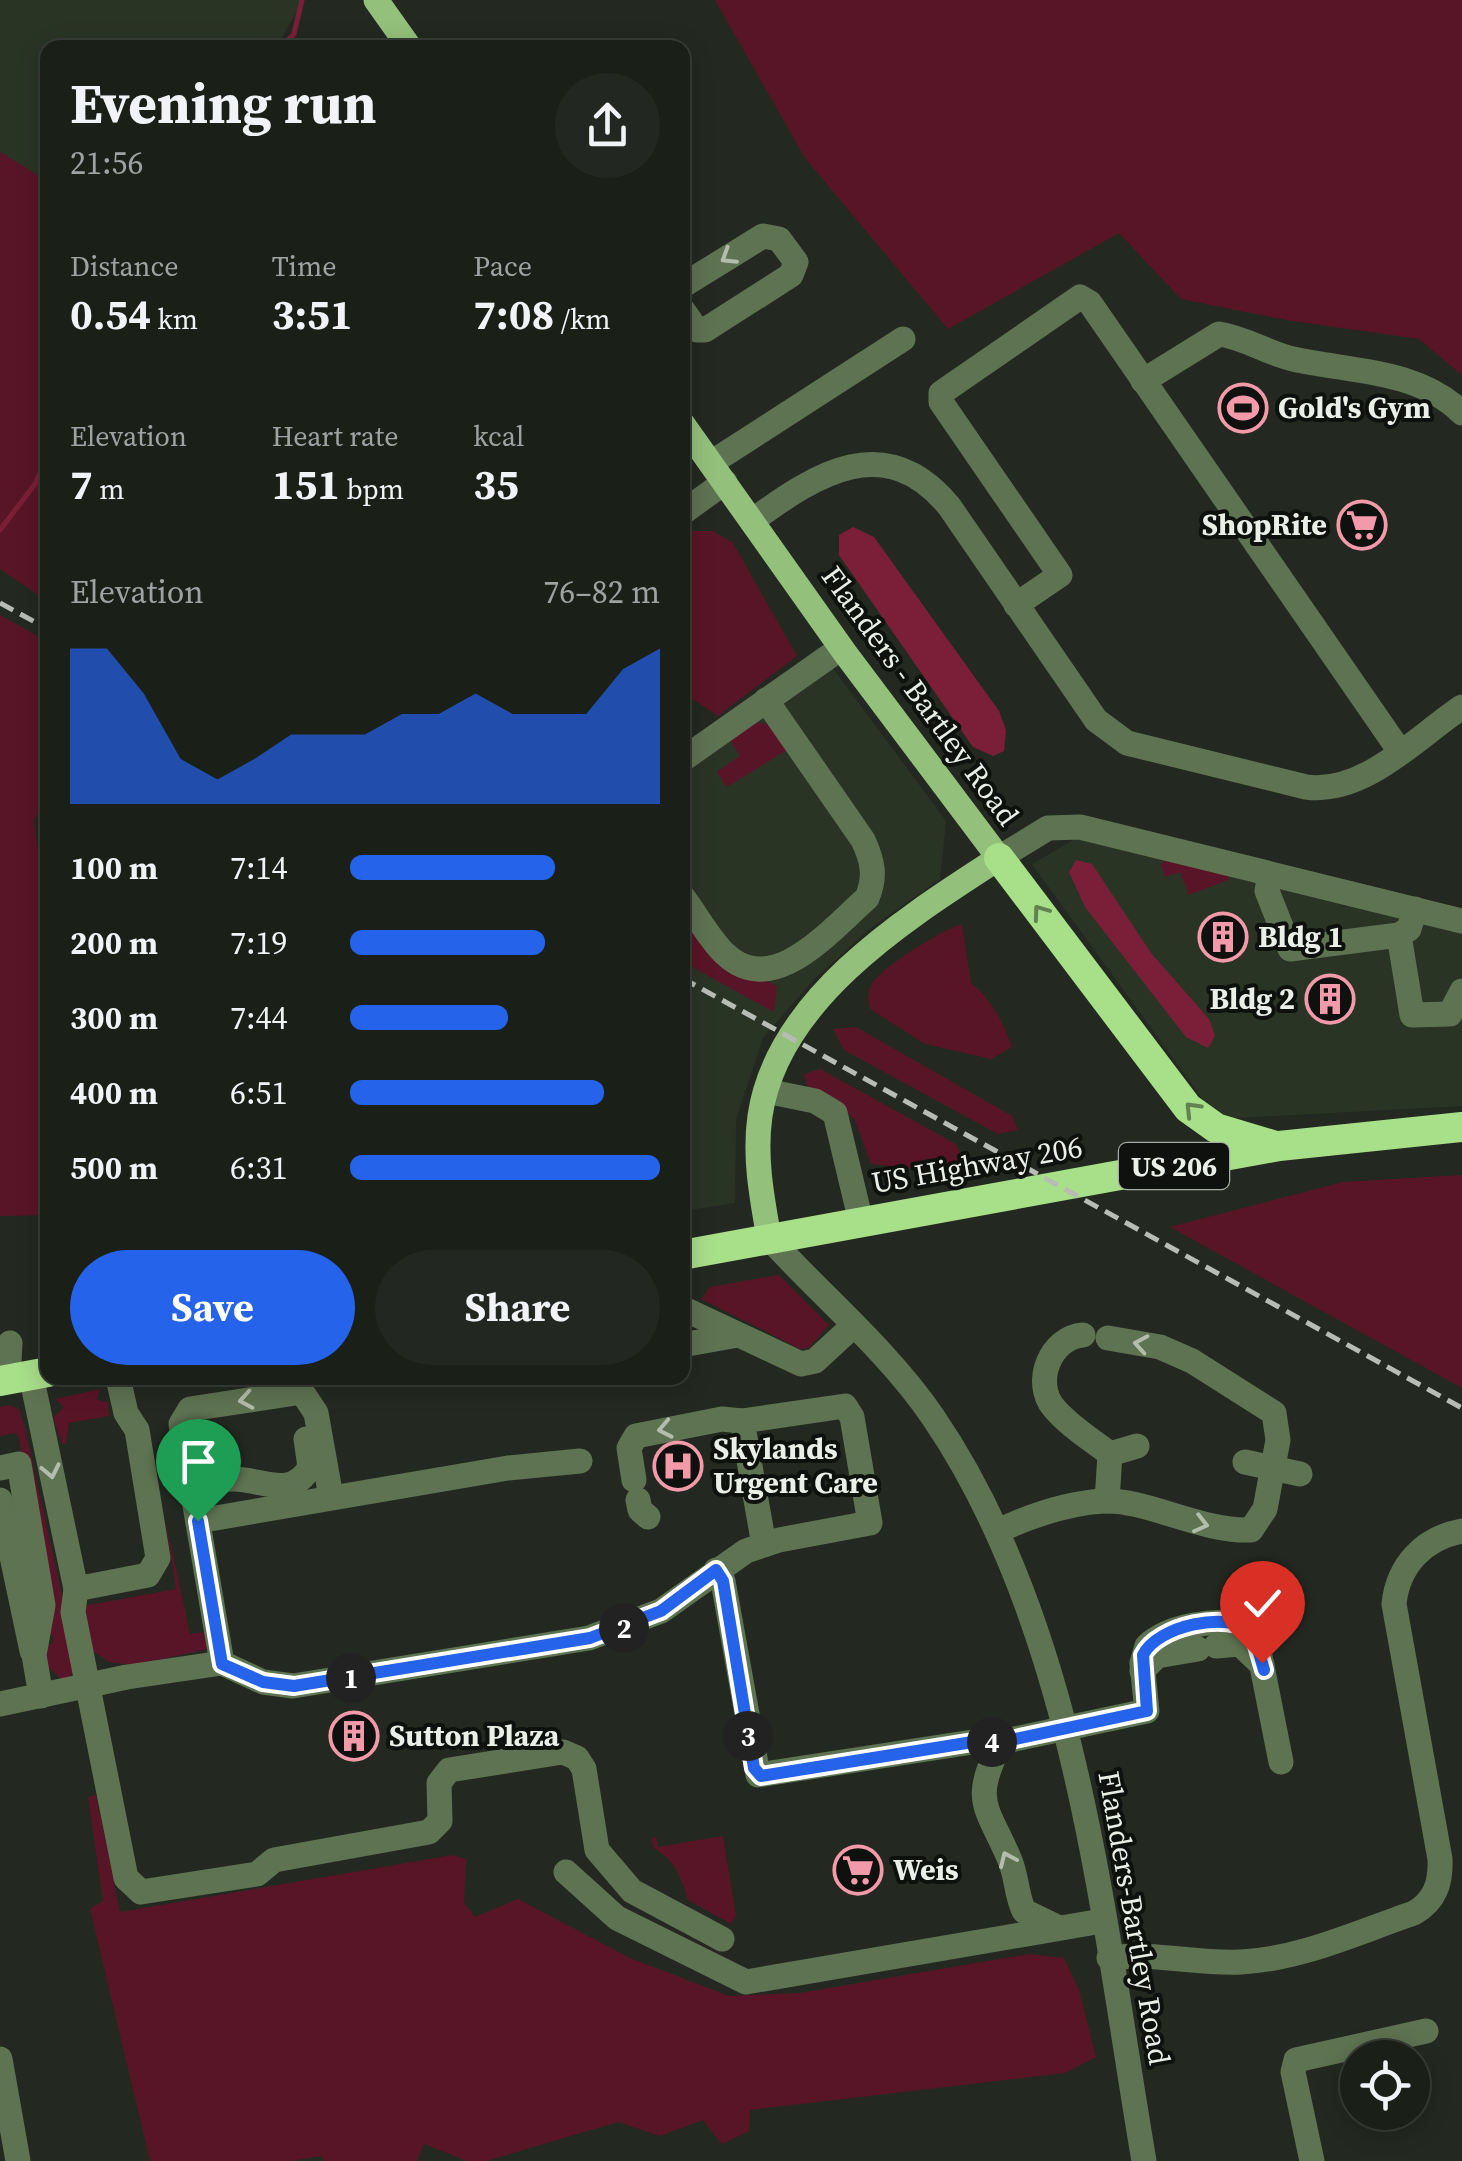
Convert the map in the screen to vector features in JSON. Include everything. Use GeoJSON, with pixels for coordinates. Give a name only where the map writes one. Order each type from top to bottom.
{"type":"FeatureCollection","features":[{"type":"Feature","properties":{"kind":"highway"},"geometry":{"type":"LineString","coordinates":[[999,858],[1188,1108],[1216,1128],[1279,1146]]}},
{"type":"Feature","properties":{"kind":"highway","name":"US Highway 206"},"geometry":{"type":"LineString","coordinates":[[690,1253],[1279,1146],[1462,1127]]}},
{"type":"Feature","properties":{"kind":"main road"},"geometry":{"type":"LineString","coordinates":[[376,0],[399,40]]}},
{"type":"Feature","properties":{"kind":"main road","name":"Flanders - Bartley Road"},"geometry":{"type":"LineString","coordinates":[[690,433],[841,648],[999,858],[884,940],[839,980],[786,1047],[766,1091],[758,1153],[769,1238]]}},
{"type":"Feature","properties":{"kind":"street"},"geometry":{"type":"LineString","coordinates":[[690,281],[763,236],[779,239],[794,256],[791,274],[706,330],[697,330],[690,320]]}},
{"type":"Feature","properties":{"kind":"street"},"geometry":{"type":"LineString","coordinates":[[1016,605],[1060,575],[941,402],[943,389],[1080,296],[1090,304],[1143,381],[1201,478],[1399,750]]}},
{"type":"Feature","properties":{"kind":"street"},"geometry":{"type":"LineString","coordinates":[[1143,381],[1219,334],[1289,358],[1409,381],[1438,392],[1462,413]]}},
{"type":"Feature","properties":{"kind":"street"},"geometry":{"type":"LineString","coordinates":[[690,504],[718,473],[903,339]]}},
{"type":"Feature","properties":{"kind":"street"},"geometry":{"type":"LineString","coordinates":[[752,521],[831,472],[864,463],[893,467],[922,480],[941,496],[1096,720],[1123,741],[1322,789],[1355,780],[1462,707]]}},
{"type":"Feature","properties":{"kind":"street"},"geometry":{"type":"LineString","coordinates":[[690,754],[841,648]]}},
{"type":"Feature","properties":{"kind":"street"},"geometry":{"type":"LineString","coordinates":[[690,907],[724,953],[748,967],[762,969],[790,963],[867,898],[873,863],[863,840],[766,700]]}},
{"type":"Feature","properties":{"kind":"street"},"geometry":{"type":"LineString","coordinates":[[999,858],[1041,831],[1064,826],[1150,853],[1270,874],[1462,920]]}},
{"type":"Feature","properties":{"kind":"street"},"geometry":{"type":"LineString","coordinates":[[1270,874],[1267,891],[1290,949],[1399,935],[1409,929],[1415,909]]}},
{"type":"Feature","properties":{"kind":"street"},"geometry":{"type":"LineString","coordinates":[[1399,935],[1412,1015],[1450,1014],[1462,990]]}},
{"type":"Feature","properties":{"kind":"street"},"geometry":{"type":"LineString","coordinates":[[766,1091],[814,1101],[835,1113],[861,1222]]}},
{"type":"Feature","properties":{"kind":"street","name":"Flanders-Bartley Road"},"geometry":{"type":"LineString","coordinates":[[769,1238],[921,1400],[998,1531],[1024,1594],[1064,1727],[1144,2161]]}},
{"type":"Feature","properties":{"kind":"street"},"geometry":{"type":"LineString","coordinates":[[690,1312],[806,1364],[822,1356],[853,1326]]}},
{"type":"Feature","properties":{"kind":"street"},"geometry":{"type":"LineString","coordinates":[[690,1344],[738,1335]]}},
{"type":"Feature","properties":{"kind":"street"},"geometry":{"type":"LineString","coordinates":[[998,1531],[1032,1516],[1107,1501],[1228,1531],[1251,1530],[1265,1509],[1278,1431],[1268,1407],[1174,1353],[1096,1336],[1063,1339],[1053,1351],[1048,1397],[1055,1410],[1110,1454]]}},
{"type":"Feature","properties":{"kind":"street"},"geometry":{"type":"LineString","coordinates":[[10,1343],[76,1589],[72,1612],[91,1686],[126,1878],[141,1892],[257,1874],[274,1860],[429,1832],[440,1822],[438,1783],[450,1770],[558,1752],[573,1756],[582,1764],[597,1850],[632,1891],[722,1940]]}},
{"type":"Feature","properties":{"kind":"street"},"geometry":{"type":"LineString","coordinates":[[76,1589],[148,1575],[156,1566],[158,1549],[137,1430],[126,1413],[120,1385]]}},
{"type":"Feature","properties":{"kind":"street"},"geometry":{"type":"LineString","coordinates":[[192,1486],[232,1478],[267,1487],[304,1476],[310,1460],[296,1391]]}},
{"type":"Feature","properties":{"kind":"street"},"geometry":{"type":"LineString","coordinates":[[222,1664],[182,1424],[190,1409],[296,1391],[307,1396],[316,1414],[331,1497]]}},
{"type":"Feature","properties":{"kind":"street"},"geometry":{"type":"LineString","coordinates":[[0,1704],[222,1664],[263,1682],[294,1686],[590,1638],[661,1611],[716,1570],[764,1545],[870,1523],[852,1416],[845,1406],[837,1404],[742,1421],[722,1419],[636,1436],[628,1448],[640,1499]]}},
{"type":"Feature","properties":{"kind":"street"},"geometry":{"type":"LineString","coordinates":[[742,1421],[764,1545]]}},
{"type":"Feature","properties":{"kind":"street"},"geometry":{"type":"LineString","coordinates":[[1110,1454],[1137,1446]]}},
{"type":"Feature","properties":{"kind":"street"},"geometry":{"type":"LineString","coordinates":[[1107,1501],[1110,1454]]}},
{"type":"Feature","properties":{"kind":"street"},"geometry":{"type":"LineString","coordinates":[[198,1521],[580,1460]]}},
{"type":"Feature","properties":{"kind":"street"},"geometry":{"type":"LineString","coordinates":[[1245,1462],[1300,1474]]}},
{"type":"Feature","properties":{"kind":"street"},"geometry":{"type":"LineString","coordinates":[[0,1468],[18,1464],[22,1482],[43,1606],[34,1656]]}},
{"type":"Feature","properties":{"kind":"street"},"geometry":{"type":"LineString","coordinates":[[0,1500],[41,1696]]}},
{"type":"Feature","properties":{"kind":"street"},"geometry":{"type":"LineString","coordinates":[[1109,1958],[1148,1953],[1228,1962],[1274,1958],[1414,1914],[1430,1901],[1438,1887],[1440,1860],[1394,1604],[1408,1563],[1420,1551],[1462,1531]]}},
{"type":"Feature","properties":{"kind":"street"},"geometry":{"type":"LineString","coordinates":[[716,1570],[723,1581],[758,1775],[979,1741],[1001,1742],[1147,1711],[1143,1655],[1154,1639],[1172,1631],[1228,1622],[1253,1632],[1281,1762]]}},
{"type":"Feature","properties":{"kind":"street"},"geometry":{"type":"LineString","coordinates":[[1142,1671],[1157,1656],[1246,1647],[1264,1670]]}},
{"type":"Feature","properties":{"kind":"street"},"geometry":{"type":"LineString","coordinates":[[1001,1742],[984,1782],[988,1818],[1008,1854],[1024,1911],[1034,1920],[1062,1928]]}},
{"type":"Feature","properties":{"kind":"street"},"geometry":{"type":"LineString","coordinates":[[566,1872],[616,1918],[746,1982],[1102,1921]]}},
{"type":"Feature","properties":{"kind":"street"},"geometry":{"type":"LineString","coordinates":[[616,1918],[632,1891]]}},
{"type":"Feature","properties":{"kind":"street"},"geometry":{"type":"LineString","coordinates":[[1312,2161],[1293,2072],[1296,2060],[1426,2031]]}},
{"type":"Feature","properties":{"kind":"street"},"geometry":{"type":"LineString","coordinates":[[0,2059],[18,2161]]}},
{"type":"Feature","properties":{"kind":"shaded area"},"geometry":{"type":"Polygon","coordinates":[[[0,0],[304,0],[280,40],[40,40],[40,177],[0,152],[0,0]]]}},
{"type":"Feature","properties":{"kind":"shaded area"},"geometry":{"type":"Polygon","coordinates":[[[715,0],[1462,0],[1462,375],[1419,339],[1286,320],[1181,299],[1119,233],[948,329],[805,158],[715,0]]]}},
{"type":"Feature","properties":{"kind":"shaded area"},"geometry":{"type":"Polygon","coordinates":[[[0,152],[40,177],[40,596],[0,569],[0,152]]]}},
{"type":"Feature","properties":{"kind":"shaded area"},"geometry":{"type":"Polygon","coordinates":[[[853,527],[874,537],[999,711],[1006,730],[1004,751],[993,756],[973,747],[839,555],[839,535],[853,527]]]}},
{"type":"Feature","properties":{"kind":"shaded area"},"geometry":{"type":"Polygon","coordinates":[[[690,531],[713,531],[733,543],[797,656],[718,716],[690,697],[690,531]]]}},
{"type":"Feature","properties":{"kind":"shaded area"},"geometry":{"type":"Polygon","coordinates":[[[0,615],[40,637],[40,810],[34,820],[40,864],[40,1215],[0,1216],[0,615]]]}},
{"type":"Feature","properties":{"kind":"shaded area"},"geometry":{"type":"Polygon","coordinates":[[[818,648],[946,821],[940,879],[873,926],[814,979],[763,1038],[736,1119],[735,1203],[690,1210],[690,745],[818,648]]]}},
{"type":"Feature","properties":{"kind":"shaded area"},"geometry":{"type":"Polygon","coordinates":[[[756,722],[767,724],[787,750],[727,787],[717,772],[740,756],[730,740],[756,722]]]}},
{"type":"Feature","properties":{"kind":"shaded area"},"geometry":{"type":"Polygon","coordinates":[[[1077,838],[1462,932],[1462,1106],[1217,1119],[1032,864],[1077,838]]]}},
{"type":"Feature","properties":{"kind":"shaded area"},"geometry":{"type":"Polygon","coordinates":[[[1076,860],[1092,864],[1151,953],[1209,1019],[1215,1036],[1208,1048],[1186,1037],[1085,907],[1069,872],[1076,860]]]}},
{"type":"Feature","properties":{"kind":"shaded area"},"geometry":{"type":"Polygon","coordinates":[[[1164,860],[1229,875],[1228,880],[1189,895],[1180,872],[1165,877],[1161,865],[1164,860]]]}},
{"type":"Feature","properties":{"kind":"shaded area"},"geometry":{"type":"Polygon","coordinates":[[[962,924],[971,983],[996,1012],[1012,1047],[991,1059],[925,1044],[870,1009],[868,1000],[872,984],[887,968],[962,924]]]}},
{"type":"Feature","properties":{"kind":"shaded area"},"geometry":{"type":"Polygon","coordinates":[[[690,925],[715,955],[777,986],[774,1012],[690,966],[690,925]]]}},
{"type":"Feature","properties":{"kind":"shaded area"},"geometry":{"type":"Polygon","coordinates":[[[856,1027],[1012,1116],[1018,1130],[998,1134],[844,1050],[833,1029],[856,1027]]]}},
{"type":"Feature","properties":{"kind":"shaded area"},"geometry":{"type":"Polygon","coordinates":[[[820,1069],[956,1144],[963,1158],[957,1173],[871,1164],[854,1118],[809,1093],[804,1074],[820,1069]]]}},
{"type":"Feature","properties":{"kind":"shaded area"},"geometry":{"type":"Polygon","coordinates":[[[1462,1175],[1462,1388],[1170,1227],[1343,1182],[1462,1175]]]}},
{"type":"Feature","properties":{"kind":"shaded area"},"geometry":{"type":"Polygon","coordinates":[[[779,1275],[829,1325],[809,1348],[800,1349],[701,1299],[710,1287],[779,1275]]]}},
{"type":"Feature","properties":{"kind":"shaded area"},"geometry":{"type":"Polygon","coordinates":[[[100,1389],[97,1400],[108,1402],[109,1416],[69,1423],[66,1444],[62,1444],[53,1418],[64,1407],[55,1399],[100,1389]]]}},
{"type":"Feature","properties":{"kind":"shaded area"},"geometry":{"type":"Polygon","coordinates":[[[10,1405],[19,1409],[26,1432],[75,1656],[71,1676],[63,1680],[47,1666],[46,1644],[53,1644],[53,1635],[47,1634],[49,1603],[19,1438],[16,1433],[0,1436],[0,1407],[10,1405]]]}},
{"type":"Feature","properties":{"kind":"shaded area"},"geometry":{"type":"Polygon","coordinates":[[[165,1518],[190,1634],[204,1632],[209,1649],[133,1665],[109,1662],[93,1651],[84,1606],[176,1589],[165,1518]]]}},
{"type":"Feature","properties":{"kind":"shaded area"},"geometry":{"type":"Polygon","coordinates":[[[96,1795],[120,1912],[453,1855],[466,1859],[464,1903],[475,1917],[518,1899],[630,1958],[729,1996],[800,1993],[1029,1954],[1064,1958],[1079,1990],[1096,2057],[1065,2073],[750,2110],[749,2131],[722,2144],[703,2120],[660,2136],[618,2122],[486,2161],[467,2161],[424,2144],[417,2161],[325,2161],[321,2156],[291,2161],[150,2161],[90,1909],[103,1901],[88,1797],[96,1795]]]}},
{"type":"Feature","properties":{"kind":"shaded area"},"geometry":{"type":"Polygon","coordinates":[[[723,1836],[736,1915],[731,1924],[688,1900],[677,1870],[654,1848],[651,1838],[656,1837],[658,1847],[723,1836]]]}},
{"type":"Feature","properties":{"kind":"waterway"},"geometry":{"type":"LineString","coordinates":[[288,40],[294,34],[302,0]]}},
{"type":"Feature","properties":{"kind":"waterway"},"geometry":{"type":"LineString","coordinates":[[0,530],[40,473]]}},
{"type":"Feature","properties":{"kind":"railway"},"geometry":{"type":"LineString","coordinates":[[0,603],[40,625]]}},
{"type":"Feature","properties":{"kind":"railway"},"geometry":{"type":"LineString","coordinates":[[690,982],[1462,1408]]}},
{"type":"Feature","properties":{"kind":"place","name":"Gold's Gym"},"geometry":{"type":"Point","coordinates":[1243,408]}},
{"type":"Feature","properties":{"kind":"place","name":"ShopRite"},"geometry":{"type":"Point","coordinates":[1362,525]}},
{"type":"Feature","properties":{"kind":"place","name":"Bldg 1"},"geometry":{"type":"Point","coordinates":[1223,937]}},
{"type":"Feature","properties":{"kind":"place","name":"Bldg 2"},"geometry":{"type":"Point","coordinates":[1330,999]}},
{"type":"Feature","properties":{"kind":"place","name":"Skylands Urgent Care"},"geometry":{"type":"Point","coordinates":[678,1466]}},
{"type":"Feature","properties":{"kind":"place","name":"Sutton Plaza"},"geometry":{"type":"Point","coordinates":[354,1736]}},
{"type":"Feature","properties":{"kind":"place","name":"Weis"},"geometry":{"type":"Point","coordinates":[858,1870]}},
{"type":"Feature","properties":{"kind":"route"},"geometry":{"type":"LineString","coordinates":[[198,1521],[222,1664],[263,1682],[284,1686],[590,1638],[661,1611],[716,1570],[723,1581],[754,1768],[761,1776],[979,1741],[1001,1742],[1147,1711],[1143,1655],[1154,1639],[1172,1631],[1228,1622],[1248,1627],[1257,1641],[1264,1670],[1262,1663]]}}]}
